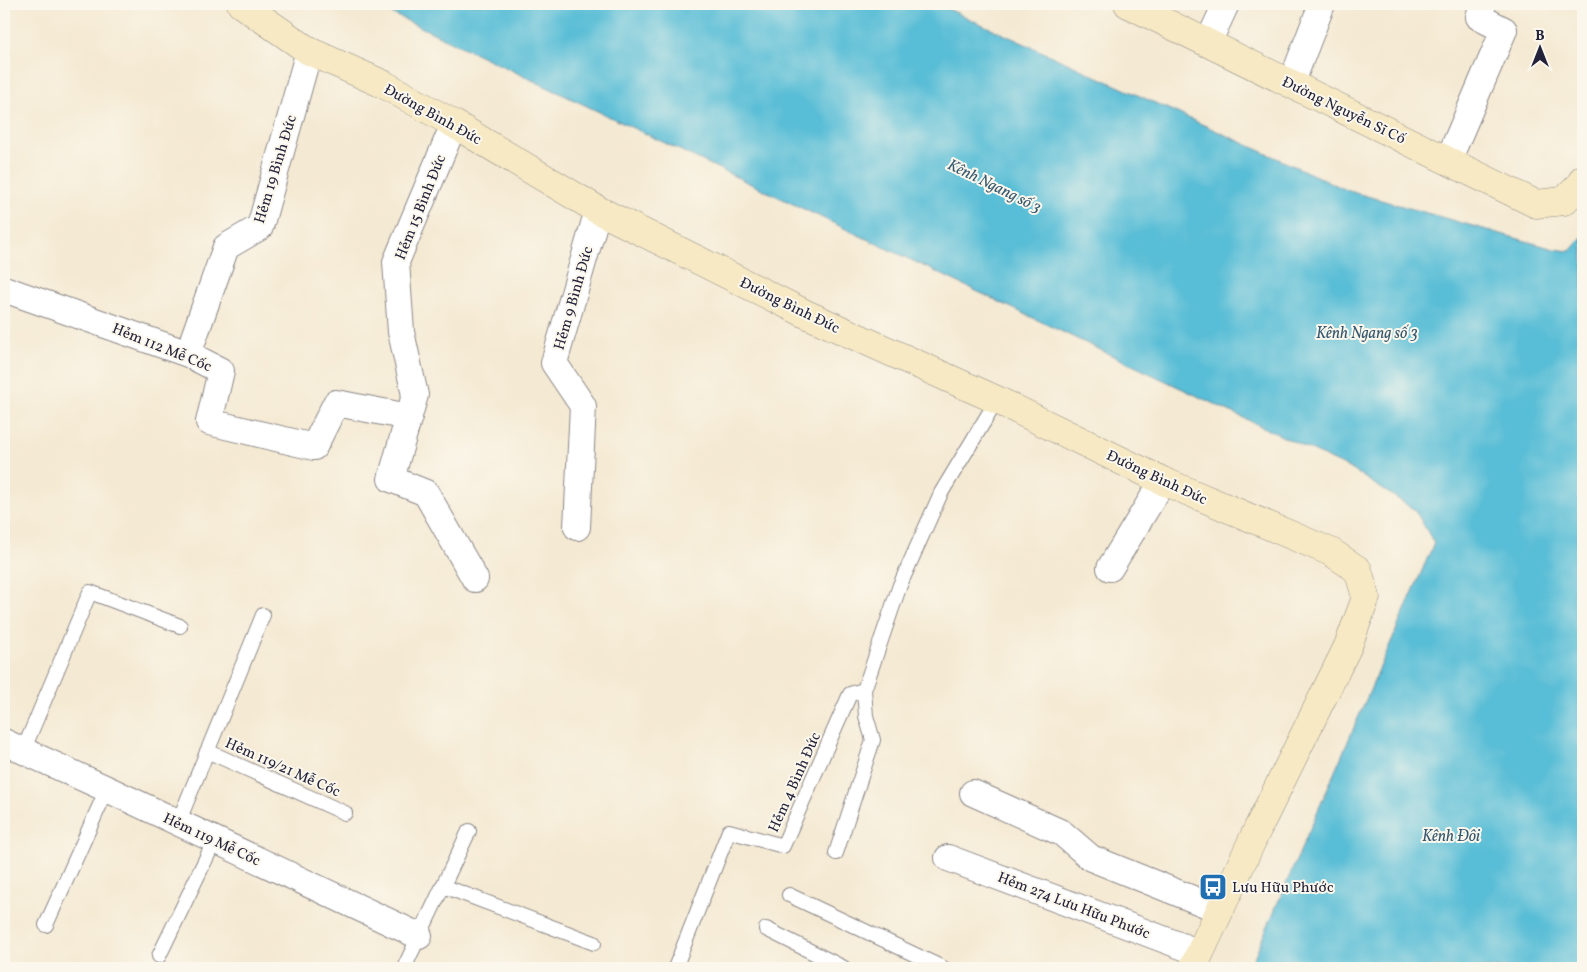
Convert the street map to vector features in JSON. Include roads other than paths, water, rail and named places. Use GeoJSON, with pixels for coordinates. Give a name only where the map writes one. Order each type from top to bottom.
{"type":"FeatureCollection","features":[{"type":"Feature","properties":{"kind":"street","name":"Đường Bình Đức"},"geometry":{"type":"LineString","coordinates":[[241,4],[309,51],[384,85],[454,124],[598,210],[806,314],[997,400],[1162,481],[1331,552],[1358,570],[1366,597],[1348,646],[1258,828],[1220,910]]}},
{"type":"Feature","properties":{"kind":"street"},"geometry":{"type":"LineString","coordinates":[[1208,43],[1226,4]]}},
{"type":"Feature","properties":{"kind":"street"},"geometry":{"type":"LineString","coordinates":[[1292,84],[1322,4]]}},
{"type":"Feature","properties":{"kind":"street"},"geometry":{"type":"LineString","coordinates":[[1448,161],[1504,30],[1479,17],[1483,4]]}},
{"type":"Feature","properties":{"kind":"street","name":"Đường Nguyễn Sĩ Cố"},"geometry":{"type":"LineString","coordinates":[[1139,6],[1208,43],[1536,204],[1564,201],[1580,185],[1583,179]]}},
{"type":"Feature","properties":{"kind":"street","name":"Hẻm 19 Bình Đức"},"geometry":{"type":"LineString","coordinates":[[188,354],[226,247],[260,228],[309,51]]}},
{"type":"Feature","properties":{"kind":"street","name":"Hẻm 15 Bình Đức"},"geometry":{"type":"LineString","coordinates":[[454,124],[396,262],[401,332],[415,395],[391,480],[426,492],[475,579]]}},
{"type":"Feature","properties":{"kind":"street","name":"Hẻm 9 Bình Đức"},"geometry":{"type":"LineString","coordinates":[[577,528],[583,406],[554,363],[598,210]]}},
{"type":"Feature","properties":{"kind":"street","name":"Hẻm 112 Mễ Cốc"},"geometry":{"type":"LineString","coordinates":[[4,289],[188,354],[222,371],[209,422],[314,447],[336,403],[409,417]]}},
{"type":"Feature","properties":{"kind":"street"},"geometry":{"type":"LineString","coordinates":[[1110,568],[1162,481]]}},
{"type":"Feature","properties":{"kind":"street","name":"Hẻm 119 Mễ Cốc"},"geometry":{"type":"LineString","coordinates":[[13,747],[107,789],[419,936]]}},
{"type":"Feature","properties":{"kind":"street"},"geometry":{"type":"LineString","coordinates":[[973,793],[1062,832],[1091,858],[1220,910],[1196,961]]}},
{"type":"Feature","properties":{"kind":"street","name":"Hẻm 274 Lưu Hữu Phước"},"geometry":{"type":"LineString","coordinates":[[948,858],[1196,961]]}},
{"type":"Feature","properties":{"kind":"lane"},"geometry":{"type":"LineString","coordinates":[[836,854],[873,740],[866,716],[864,690],[900,585],[941,493],[997,400]]}},
{"type":"Feature","properties":{"kind":"lane"},"geometry":{"type":"LineString","coordinates":[[13,747],[90,592],[180,626]]}},
{"type":"Feature","properties":{"kind":"lane"},"geometry":{"type":"LineString","coordinates":[[178,823],[263,615]]}},
{"type":"Feature","properties":{"kind":"lane","name":"Hẻm 4 Bình Đức"},"geometry":{"type":"LineString","coordinates":[[675,968],[729,831],[783,846],[850,694],[864,690]]}},
{"type":"Feature","properties":{"kind":"lane","name":"Hẻm 119/21 Mễ Cốc"},"geometry":{"type":"LineString","coordinates":[[207,752],[345,813]]}},
{"type":"Feature","properties":{"kind":"lane"},"geometry":{"type":"LineString","coordinates":[[46,925],[107,789]]}},
{"type":"Feature","properties":{"kind":"lane"},"geometry":{"type":"LineString","coordinates":[[404,968],[469,831]]}},
{"type":"Feature","properties":{"kind":"lane"},"geometry":{"type":"LineString","coordinates":[[159,956],[216,840]]}},
{"type":"Feature","properties":{"kind":"lane"},"geometry":{"type":"LineString","coordinates":[[443,886],[594,943]]}},
{"type":"Feature","properties":{"kind":"lane"},"geometry":{"type":"LineString","coordinates":[[789,895],[943,968]]}},
{"type":"Feature","properties":{"kind":"lane"},"geometry":{"type":"LineString","coordinates":[[766,929],[844,968]]}},
{"type":"Feature","properties":{"kind":"water","name":"Kênh Ngang số 3"},"geometry":{"type":"Polygon","coordinates":[[[372,4],[937,4],[1349,191],[1554,249],[1570,251],[1583,236],[1583,968],[1253,968],[1253,960],[1434,543],[1415,510],[1351,469],[372,4]]]}},
{"type":"Feature","properties":{"kind":"place","name":"Lưu Hữu Phước"},"geometry":{"type":"Point","coordinates":[1213,887]}},
{"type":"Feature","properties":{"kind":"water label","name":"Kênh Đôi"},"geometry":{"type":"Point","coordinates":[1451,835]}}]}
